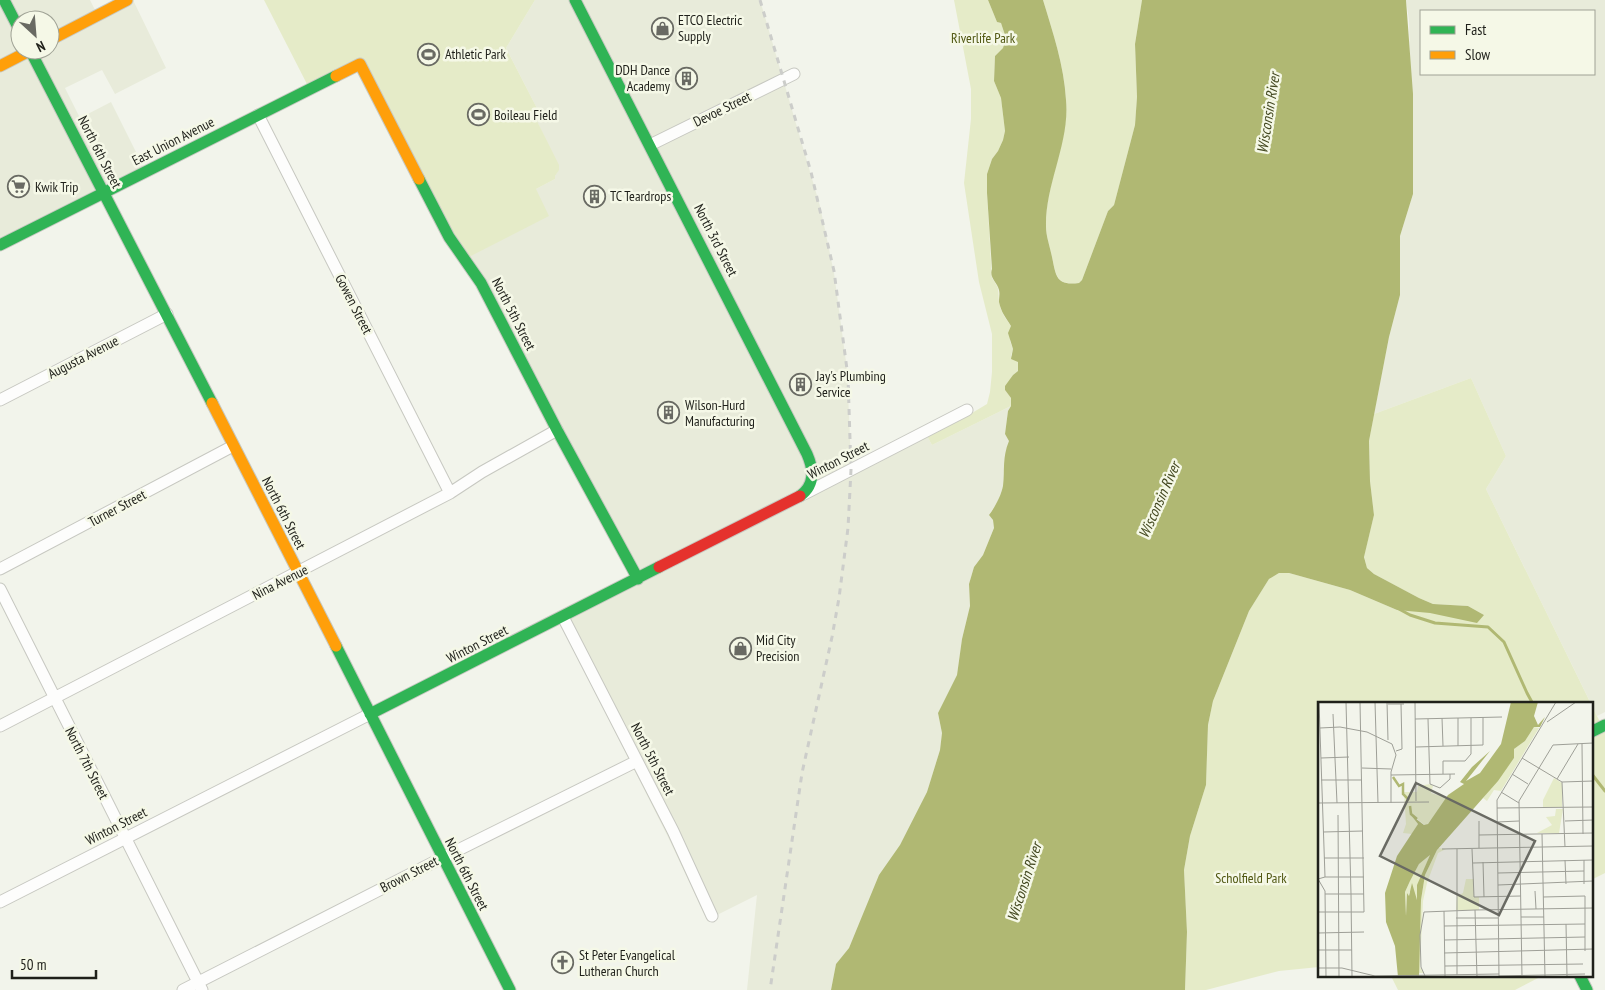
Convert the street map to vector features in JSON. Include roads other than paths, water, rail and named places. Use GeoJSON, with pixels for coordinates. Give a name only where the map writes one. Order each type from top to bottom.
{"type":"FeatureCollection","features":[{"type":"Feature","properties":{"kind":"street"},"geometry":{"type":"LineString","coordinates":[[4,0],[10,12]]}},
{"type":"Feature","properties":{"kind":"street"},"geometry":{"type":"LineString","coordinates":[[60,33],[128,0]]}},
{"type":"Feature","properties":{"kind":"street","name":"North 3rd Street"},"geometry":{"type":"LineString","coordinates":[[576,0],[811,462],[814,478],[802,495]]}},
{"type":"Feature","properties":{"kind":"street"},"geometry":{"type":"LineString","coordinates":[[0,66],[11,60]]}},
{"type":"Feature","properties":{"kind":"street","name":"North 6th Street"},"geometry":{"type":"LineString","coordinates":[[35,60],[167,314],[510,990]]}},
{"type":"Feature","properties":{"kind":"street","name":"East Union Avenue"},"geometry":{"type":"LineString","coordinates":[[0,245],[360,64]]}},
{"type":"Feature","properties":{"kind":"street","name":"North 5th Street"},"geometry":{"type":"LineString","coordinates":[[360,64],[449,237],[481,283],[557,430],[638,579]]}},
{"type":"Feature","properties":{"kind":"street","name":"Devoe Street"},"geometry":{"type":"LineString","coordinates":[[650,145],[794,74]]}},
{"type":"Feature","properties":{"kind":"street","name":"Gowen Street"},"geometry":{"type":"LineString","coordinates":[[258,115],[450,493]]}},
{"type":"Feature","properties":{"kind":"street","name":"Augusta Avenue"},"geometry":{"type":"LineString","coordinates":[[0,400],[167,314]]}},
{"type":"Feature","properties":{"kind":"street","name":"Winton Street"},"geometry":{"type":"LineString","coordinates":[[0,902],[967,410]]}},
{"type":"Feature","properties":{"kind":"street","name":"Nina Avenue"},"geometry":{"type":"LineString","coordinates":[[0,726],[450,493],[482,472],[557,430]]}},
{"type":"Feature","properties":{"kind":"street","name":"Turner Street"},"geometry":{"type":"LineString","coordinates":[[0,569],[234,446]]}},
{"type":"Feature","properties":{"kind":"street","name":"North 7th Street"},"geometry":{"type":"LineString","coordinates":[[0,589],[200,986]]}},
{"type":"Feature","properties":{"kind":"street","name":"North 5th Street"},"geometry":{"type":"LineString","coordinates":[[563,617],[673,831],[712,916]]}},
{"type":"Feature","properties":{"kind":"street"},"geometry":{"type":"LineString","coordinates":[[1592,732],[1605,725]]}},
{"type":"Feature","properties":{"kind":"street","name":"Brown Street"},"geometry":{"type":"LineString","coordinates":[[183,990],[200,986],[442,858],[637,761]]}},
{"type":"Feature","properties":{"kind":"street"},"geometry":{"type":"LineString","coordinates":[[1581,978],[1587,990]]}},
{"type":"Feature","properties":{"kind":"water","name":"Wisconsin River"},"geometry":{"type":"Polygon","coordinates":[[[988,0],[1043,0],[1051,25],[1063,74],[1066,116],[1061,148],[1049,195],[1046,230],[1056,274],[1061,281],[1071,284],[1079,283],[1082,280],[1108,211],[1114,205],[1135,125],[1137,97],[1135,44],[1142,0],[1406,0],[1413,94],[1413,194],[1400,236],[1400,295],[1389,337],[1369,441],[1370,481],[1374,515],[1364,557],[1367,568],[1374,574],[1419,598],[1433,604],[1468,606],[1484,615],[1477,623],[1430,613],[1397,610],[1350,590],[1289,573],[1279,573],[1269,579],[1249,611],[1213,701],[1208,725],[1206,785],[1190,836],[1184,870],[1187,932],[1185,990],[831,990],[836,964],[849,948],[879,875],[900,845],[927,792],[940,750],[942,733],[938,713],[957,675],[962,639],[970,606],[969,584],[974,567],[983,555],[994,528],[993,520],[989,515],[1001,494],[1003,486],[1005,458],[1009,441],[1005,434],[1008,411],[1011,406],[1011,398],[1005,390],[1005,386],[1018,371],[1018,362],[1011,359],[1013,349],[1008,333],[1011,326],[1001,309],[999,290],[991,272],[987,174],[992,159],[1003,140],[1005,131],[1001,98],[994,81],[995,56],[1003,48],[1006,38],[1001,23],[997,22],[988,0]]]}},
{"type":"Feature","properties":{"kind":"waterway"},"geometry":{"type":"LineString","coordinates":[[1399,609],[1410,615],[1435,623],[1488,627],[1504,642],[1532,702]]}},
{"type":"Feature","properties":{"kind":"waterway"},"geometry":{"type":"LineString","coordinates":[[1592,774],[1605,791]]}},
{"type":"Feature","properties":{"kind":"railway"},"geometry":{"type":"LineString","coordinates":[[760,0],[811,172],[834,271],[848,377],[851,470],[848,528],[839,598],[802,773],[770,990]]}},
{"type":"Feature","properties":{"kind":"place","name":"ETCO Electric Supply"},"geometry":{"type":"Point","coordinates":[662,28]}},
{"type":"Feature","properties":{"kind":"place","name":"Athletic Park"},"geometry":{"type":"Point","coordinates":[429,54]}},
{"type":"Feature","properties":{"kind":"place","name":"DDH Dance Academy"},"geometry":{"type":"Point","coordinates":[686,78]}},
{"type":"Feature","properties":{"kind":"place","name":"Boileau Field"},"geometry":{"type":"Point","coordinates":[478,115]}},
{"type":"Feature","properties":{"kind":"place","name":"Kwik Trip"},"geometry":{"type":"Point","coordinates":[19,187]}},
{"type":"Feature","properties":{"kind":"place","name":"TC Teardrops"},"geometry":{"type":"Point","coordinates":[594,196]}},
{"type":"Feature","properties":{"kind":"place","name":"Jay's Plumbing Service"},"geometry":{"type":"Point","coordinates":[800,384]}},
{"type":"Feature","properties":{"kind":"place","name":"Wilson-Hurd Manufacturing"},"geometry":{"type":"Point","coordinates":[669,413]}},
{"type":"Feature","properties":{"kind":"place","name":"Mid City Precision"},"geometry":{"type":"Point","coordinates":[740,648]}},
{"type":"Feature","properties":{"kind":"place","name":"St Peter Evangelical Lutheran Church"},"geometry":{"type":"Point","coordinates":[563,963]}},
{"type":"Feature","properties":{"kind":"park label","name":"Riverlife Park"},"geometry":{"type":"Point","coordinates":[983,38]}},
{"type":"Feature","properties":{"kind":"park label","name":"Scholfield Park"},"geometry":{"type":"Point","coordinates":[1251,878]}}]}
